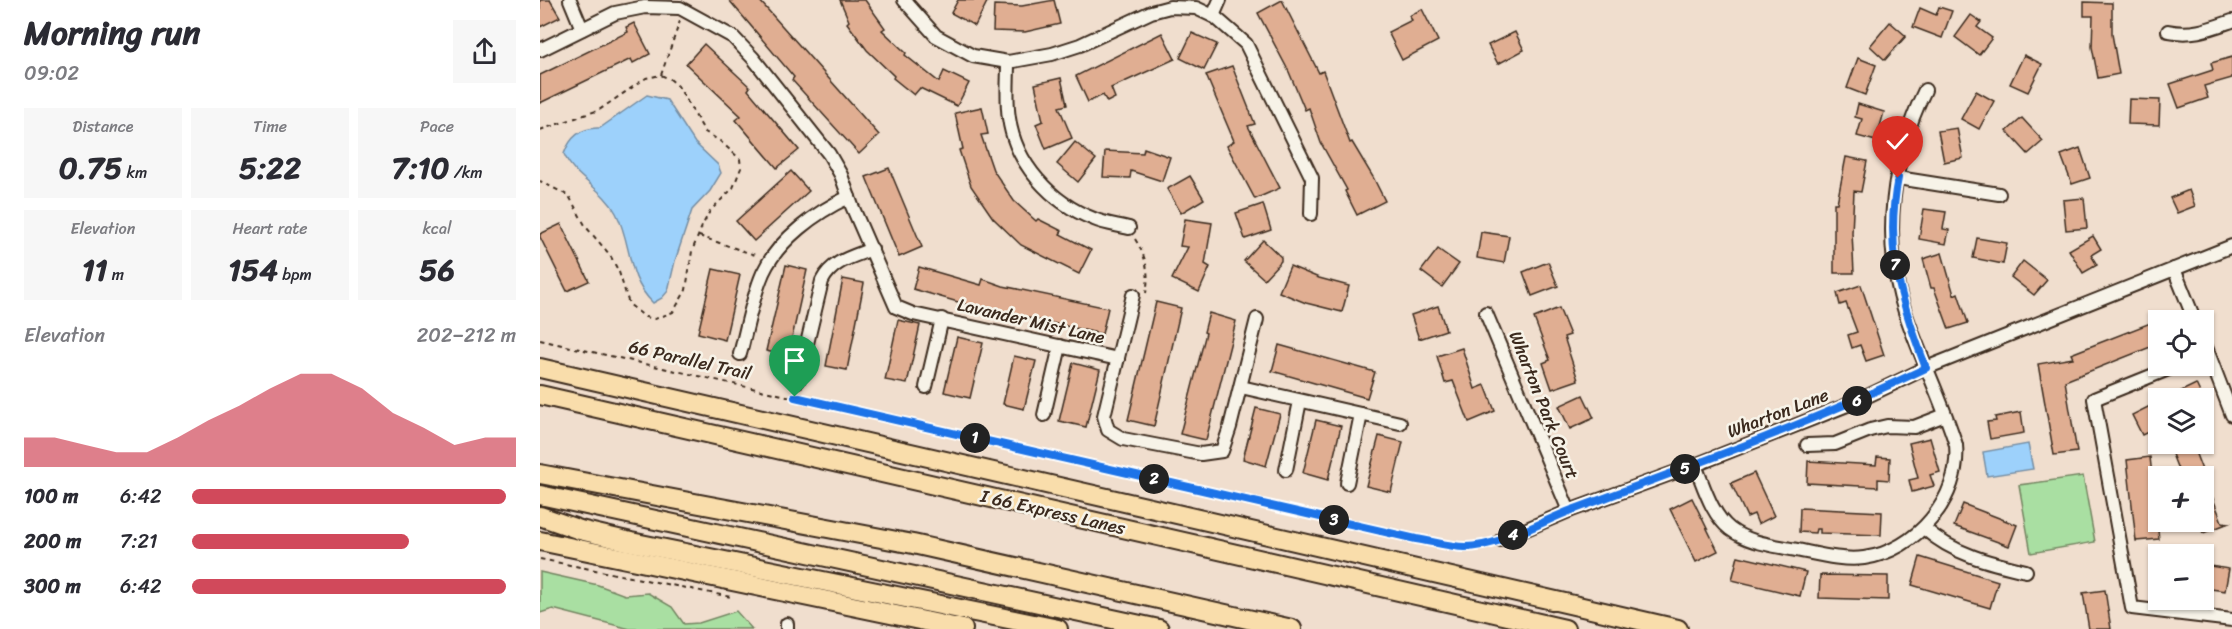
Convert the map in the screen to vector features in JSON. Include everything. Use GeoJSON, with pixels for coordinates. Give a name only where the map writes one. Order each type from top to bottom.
{"type":"FeatureCollection","features":[{"type":"Feature","properties":{"kind":"highway"},"geometry":{"type":"LineString","coordinates":[[540,368],[1678,629]]}},
{"type":"Feature","properties":{"kind":"highway","name":"I 66 Express Lanes"},"geometry":{"type":"LineString","coordinates":[[540,395],[1565,629]]}},
{"type":"Feature","properties":{"kind":"highway"},"geometry":{"type":"LineString","coordinates":[[540,474],[913,544],[1292,629]]}},
{"type":"Feature","properties":{"kind":"highway"},"geometry":{"type":"LineString","coordinates":[[540,495],[1160,629]]}},
{"type":"Feature","properties":{"kind":"highway"},"geometry":{"type":"LineString","coordinates":[[540,516],[580,530],[631,542],[1058,629]]}},
{"type":"Feature","properties":{"kind":"highway"},"geometry":{"type":"LineString","coordinates":[[540,541],[963,629]]}},
{"type":"Feature","properties":{"kind":"street"},"geometry":{"type":"LineString","coordinates":[[570,0],[582,29]]}},
{"type":"Feature","properties":{"kind":"street"},"geometry":{"type":"LineString","coordinates":[[904,0],[936,36],[973,56],[1008,62],[1052,54],[1080,45],[1150,12],[1170,7],[1196,8],[1213,16],[1246,44],[1251,54],[1312,178],[1311,214]]}},
{"type":"Feature","properties":{"kind":"street"},"geometry":{"type":"LineString","coordinates":[[1213,16],[1220,0]]}},
{"type":"Feature","properties":{"kind":"street"},"geometry":{"type":"LineString","coordinates":[[540,50],[615,13],[645,7],[680,4]]}},
{"type":"Feature","properties":{"kind":"street","name":"Lavander Mist Lane"},"geometry":{"type":"LineString","coordinates":[[680,4],[733,37],[753,58],[829,154],[841,175],[896,307],[913,314],[1118,359],[1104,416],[1108,430],[1124,439],[1202,454],[1222,451],[1241,387]]}},
{"type":"Feature","properties":{"kind":"street"},"geometry":{"type":"LineString","coordinates":[[2168,31],[2184,34],[2197,33],[2232,21]]}},
{"type":"Feature","properties":{"kind":"street"},"geometry":{"type":"LineString","coordinates":[[1008,62],[1009,117],[1017,148],[1036,178],[1070,207],[1094,219],[1129,228]]}},
{"type":"Feature","properties":{"kind":"street"},"geometry":{"type":"LineString","coordinates":[[1695,465],[1717,515],[1731,529],[1757,541],[1838,558],[1861,559],[1881,555],[1925,529],[1953,483],[1957,468],[1956,445],[1905,310],[1894,259],[1892,228],[1903,147],[1915,110],[1925,90]]}},
{"type":"Feature","properties":{"kind":"street"},"geometry":{"type":"LineString","coordinates":[[1898,178],[1999,194]]}},
{"type":"Feature","properties":{"kind":"street"},"geometry":{"type":"LineString","coordinates":[[740,354],[762,276],[769,262],[810,221],[831,205],[849,197]]}},
{"type":"Feature","properties":{"kind":"street","name":"Wharton Lane"},"geometry":{"type":"LineString","coordinates":[[1501,540],[1569,511],[1695,465],[1855,402],[1926,368],[2232,246]]}},
{"type":"Feature","properties":{"kind":"street"},"geometry":{"type":"LineString","coordinates":[[798,381],[822,281],[826,273],[840,262],[872,249]]}},
{"type":"Feature","properties":{"kind":"street"},"geometry":{"type":"LineString","coordinates":[[2174,269],[2191,310]]}},
{"type":"Feature","properties":{"kind":"street"},"geometry":{"type":"LineString","coordinates":[[1118,359],[1133,295]]}},
{"type":"Feature","properties":{"kind":"street","name":"Wharton Park Court"},"geometry":{"type":"LineString","coordinates":[[1486,313],[1569,511]]}},
{"type":"Feature","properties":{"kind":"street"},"geometry":{"type":"LineString","coordinates":[[926,387],[942,319]]}},
{"type":"Feature","properties":{"kind":"street"},"geometry":{"type":"LineString","coordinates":[[1257,319],[1241,387],[1400,423]]}},
{"type":"Feature","properties":{"kind":"street"},"geometry":{"type":"LineString","coordinates":[[1044,414],[1060,346]]}},
{"type":"Feature","properties":{"kind":"street"},"geometry":{"type":"LineString","coordinates":[[2214,372],[2232,415]]}},
{"type":"Feature","properties":{"kind":"street"},"geometry":{"type":"LineString","coordinates":[[2151,376],[2094,399],[2132,608],[2232,620]]}},
{"type":"Feature","properties":{"kind":"street"},"geometry":{"type":"LineString","coordinates":[[1286,470],[1300,400]]}},
{"type":"Feature","properties":{"kind":"street"},"geometry":{"type":"LineString","coordinates":[[1347,483],[1361,414]]}},
{"type":"Feature","properties":{"kind":"street"},"geometry":{"type":"LineString","coordinates":[[1807,445],[1835,444],[1881,427],[1914,427],[1945,415]]}},
{"type":"Feature","properties":{"kind":"street"},"geometry":{"type":"LineString","coordinates":[[1925,529],[1940,542],[1959,552],[2026,571]]}},
{"type":"Feature","properties":{"kind":"path"},"geometry":{"type":"LineString","coordinates":[[661,75],[680,21],[680,4]]}},
{"type":"Feature","properties":{"kind":"path"},"geometry":{"type":"LineString","coordinates":[[540,130],[599,110],[646,78],[661,75],[678,86],[705,132],[720,141],[740,159],[741,168],[733,188],[710,211],[692,252],[686,290],[673,312],[655,319],[645,317],[629,304],[619,272],[610,255],[586,227],[569,196],[540,181]]}},
{"type":"Feature","properties":{"kind":"path"},"geometry":{"type":"LineString","coordinates":[[1129,228],[1145,256],[1148,280],[1145,294],[1133,295]]}},
{"type":"Feature","properties":{"kind":"path"},"geometry":{"type":"LineString","coordinates":[[699,236],[759,256]]}},
{"type":"Feature","properties":{"kind":"path","name":"66 Parallel Trail"},"geometry":{"type":"LineString","coordinates":[[540,340],[1416,539],[1466,547],[1501,540]]}},
{"type":"Feature","properties":{"kind":"path"},"geometry":{"type":"LineString","coordinates":[[540,559],[741,599]]}},
{"type":"Feature","properties":{"kind":"green space"},"geometry":{"type":"Polygon","coordinates":[[[2083,476],[2095,542],[2031,553],[2019,485],[2083,476]]]}},
{"type":"Feature","properties":{"kind":"green space"},"geometry":{"type":"Polygon","coordinates":[[[540,572],[598,585],[625,595],[648,593],[672,607],[684,624],[699,623],[736,611],[752,629],[630,629],[553,609],[540,613],[540,572]]]}},
{"type":"Feature","properties":{"kind":"water"},"geometry":{"type":"Polygon","coordinates":[[[647,95],[667,100],[695,143],[718,165],[721,173],[710,191],[692,210],[675,261],[668,291],[653,303],[638,282],[616,213],[604,197],[575,170],[564,154],[573,138],[582,131],[600,128],[647,95]]]}},
{"type":"Feature","properties":{"kind":"water"},"geometry":{"type":"Polygon","coordinates":[[[2028,444],[2033,469],[1987,476],[1983,452],[2028,444]]]}},
{"type":"Feature","properties":{"kind":"building"},"geometry":{"type":"Polygon","coordinates":[[[540,0],[550,0],[560,17],[540,27],[540,0]]]}},
{"type":"Feature","properties":{"kind":"building"},"geometry":{"type":"Polygon","coordinates":[[[729,0],[759,0],[879,135],[859,154],[792,80],[794,77],[729,0]]]}},
{"type":"Feature","properties":{"kind":"building"},"geometry":{"type":"Polygon","coordinates":[[[840,0],[865,0],[885,28],[882,30],[906,53],[905,55],[939,82],[944,71],[969,83],[957,106],[920,88],[914,95],[893,78],[894,76],[867,50],[847,23],[849,21],[840,0]]]}},
{"type":"Feature","properties":{"kind":"building"},"geometry":{"type":"Polygon","coordinates":[[[958,0],[988,0],[975,26],[951,13],[958,0]]]}},
{"type":"Feature","properties":{"kind":"building"},"geometry":{"type":"Polygon","coordinates":[[[1054,0],[1060,24],[1025,32],[993,31],[994,5],[1022,6],[1054,0]]]}},
{"type":"Feature","properties":{"kind":"building"},"geometry":{"type":"Polygon","coordinates":[[[1282,0],[1319,73],[1323,71],[1350,143],[1352,142],[1385,201],[1357,215],[1345,191],[1347,190],[1321,143],[1309,108],[1305,110],[1289,72],[1258,13],[1282,0]]]}},
{"type":"Feature","properties":{"kind":"building"},"geometry":{"type":"Polygon","coordinates":[[[2084,2],[2112,3],[2112,34],[2119,74],[2098,78],[2092,47],[2093,16],[2084,16],[2084,2]]]}},
{"type":"Feature","properties":{"kind":"building"},"geometry":{"type":"Polygon","coordinates":[[[1939,7],[1952,11],[1942,38],[1913,27],[1920,8],[1936,15],[1939,7]]]}},
{"type":"Feature","properties":{"kind":"building"},"geometry":{"type":"Polygon","coordinates":[[[1422,9],[1438,41],[1402,60],[1388,32],[1412,20],[1409,16],[1422,9]]]}},
{"type":"Feature","properties":{"kind":"building"},"geometry":{"type":"Polygon","coordinates":[[[1971,15],[1981,22],[1977,27],[1992,38],[1979,55],[1955,37],[1971,15]]]}},
{"type":"Feature","properties":{"kind":"building"},"geometry":{"type":"Polygon","coordinates":[[[1890,22],[1906,36],[1885,60],[1870,46],[1890,22]]]}},
{"type":"Feature","properties":{"kind":"building"},"geometry":{"type":"Polygon","coordinates":[[[634,23],[650,54],[633,63],[631,59],[540,103],[540,75],[628,32],[626,27],[634,23]]]}},
{"type":"Feature","properties":{"kind":"building"},"geometry":{"type":"Polygon","coordinates":[[[1515,32],[1524,50],[1498,64],[1488,45],[1515,32]]]}},
{"type":"Feature","properties":{"kind":"building"},"geometry":{"type":"Polygon","coordinates":[[[1162,33],[1175,59],[1111,88],[1115,98],[1107,102],[1103,95],[1088,102],[1076,76],[1162,33]]]}},
{"type":"Feature","properties":{"kind":"building"},"geometry":{"type":"Polygon","coordinates":[[[1192,33],[1217,44],[1204,70],[1180,58],[1192,33]]]}},
{"type":"Feature","properties":{"kind":"building"},"geometry":{"type":"Polygon","coordinates":[[[704,44],[750,87],[748,90],[799,150],[777,168],[736,120],[741,116],[686,64],[704,44]]]}},
{"type":"Feature","properties":{"kind":"building"},"geometry":{"type":"Polygon","coordinates":[[[2024,55],[2042,64],[2028,92],[2010,84],[2024,55]]]}},
{"type":"Feature","properties":{"kind":"building"},"geometry":{"type":"Polygon","coordinates":[[[2232,57],[2232,78],[2204,86],[2208,98],[2179,108],[2170,84],[2213,70],[2211,63],[2232,57]]]}},
{"type":"Feature","properties":{"kind":"building"},"geometry":{"type":"Polygon","coordinates":[[[1858,58],[1876,65],[1865,95],[1847,88],[1858,58]]]}},
{"type":"Feature","properties":{"kind":"building"},"geometry":{"type":"Polygon","coordinates":[[[1232,66],[1255,124],[1248,126],[1280,188],[1255,199],[1227,146],[1234,141],[1206,75],[1232,66]]]}},
{"type":"Feature","properties":{"kind":"building"},"geometry":{"type":"Polygon","coordinates":[[[1061,78],[1067,105],[1059,107],[1072,138],[1046,149],[1036,124],[1043,121],[1035,84],[1061,78]]]}},
{"type":"Feature","properties":{"kind":"building"},"geometry":{"type":"Polygon","coordinates":[[[1976,91],[1994,101],[1979,129],[1961,119],[1976,91]]]}},
{"type":"Feature","properties":{"kind":"building"},"geometry":{"type":"Polygon","coordinates":[[[2129,99],[2160,100],[2159,125],[2128,124],[2129,99]]]}},
{"type":"Feature","properties":{"kind":"building"},"geometry":{"type":"Polygon","coordinates":[[[1858,104],[1884,112],[1876,141],[1857,136],[1862,119],[1855,117],[1858,104]]]}},
{"type":"Feature","properties":{"kind":"building"},"geometry":{"type":"Polygon","coordinates":[[[982,107],[988,134],[981,135],[993,170],[1014,201],[1036,221],[1038,219],[1062,231],[1060,234],[1091,250],[1079,274],[1021,245],[993,218],[971,186],[959,150],[963,149],[955,113],[982,107]]]}},
{"type":"Feature","properties":{"kind":"building"},"geometry":{"type":"Polygon","coordinates":[[[2022,118],[2043,141],[2028,154],[2007,131],[2022,118]]]}},
{"type":"Feature","properties":{"kind":"building"},"geometry":{"type":"Polygon","coordinates":[[[1957,128],[1963,158],[1944,162],[1938,131],[1957,128]]]}},
{"type":"Feature","properties":{"kind":"building"},"geometry":{"type":"Polygon","coordinates":[[[1075,142],[1096,159],[1078,182],[1057,164],[1075,142]]]}},
{"type":"Feature","properties":{"kind":"building"},"geometry":{"type":"Polygon","coordinates":[[[1144,148],[1170,157],[1162,181],[1131,171],[1130,178],[1103,177],[1105,151],[1143,153],[1144,148]]]}},
{"type":"Feature","properties":{"kind":"building"},"geometry":{"type":"Polygon","coordinates":[[[2080,148],[2090,178],[2072,184],[2061,155],[2080,148]]]}},
{"type":"Feature","properties":{"kind":"building"},"geometry":{"type":"Polygon","coordinates":[[[1846,157],[1867,161],[1861,192],[1854,191],[1852,233],[1854,273],[1834,273],[1834,203],[1837,203],[1846,157]]]}},
{"type":"Feature","properties":{"kind":"building"},"geometry":{"type":"Polygon","coordinates":[[[889,168],[922,247],[899,257],[866,177],[889,168]]]}},
{"type":"Feature","properties":{"kind":"building"},"geometry":{"type":"Polygon","coordinates":[[[791,171],[809,191],[754,241],[736,221],[791,171]]]}},
{"type":"Feature","properties":{"kind":"building"},"geometry":{"type":"Polygon","coordinates":[[[1190,176],[1204,199],[1181,213],[1167,189],[1190,176]]]}},
{"type":"Feature","properties":{"kind":"building"},"geometry":{"type":"Polygon","coordinates":[[[2189,190],[2195,206],[2177,213],[2170,198],[2189,190]]]}},
{"type":"Feature","properties":{"kind":"building"},"geometry":{"type":"Polygon","coordinates":[[[2084,198],[2087,228],[2066,230],[2063,200],[2084,198]]]}},
{"type":"Feature","properties":{"kind":"building"},"geometry":{"type":"Polygon","coordinates":[[[1263,204],[1271,230],[1245,239],[1236,213],[1263,204]]]}},
{"type":"Feature","properties":{"kind":"building"},"geometry":{"type":"Polygon","coordinates":[[[1924,209],[1946,212],[1943,229],[1949,230],[1946,244],[1919,239],[1924,209]]]}},
{"type":"Feature","properties":{"kind":"building"},"geometry":{"type":"Polygon","coordinates":[[[1185,219],[1212,223],[1205,264],[1210,267],[1199,292],[1172,279],[1188,247],[1180,246],[1185,219]]]}},
{"type":"Feature","properties":{"kind":"building"},"geometry":{"type":"Polygon","coordinates":[[[561,224],[589,281],[567,291],[540,237],[540,234],[561,224]]]}},
{"type":"Feature","properties":{"kind":"building"},"geometry":{"type":"Polygon","coordinates":[[[1481,232],[1509,236],[1504,263],[1477,258],[1481,232]]]}},
{"type":"Feature","properties":{"kind":"building"},"geometry":{"type":"Polygon","coordinates":[[[2093,236],[2101,249],[2091,255],[2097,265],[2083,273],[2069,250],[2093,236]]]}},
{"type":"Feature","properties":{"kind":"building"},"geometry":{"type":"Polygon","coordinates":[[[1977,238],[2007,243],[2003,264],[1973,258],[1977,238]]]}},
{"type":"Feature","properties":{"kind":"building"},"geometry":{"type":"Polygon","coordinates":[[[1263,240],[1281,257],[1281,261],[1264,279],[1244,261],[1263,240]]]}},
{"type":"Feature","properties":{"kind":"building"},"geometry":{"type":"Polygon","coordinates":[[[1438,249],[1459,264],[1442,287],[1421,271],[1438,249]]]}},
{"type":"Feature","properties":{"kind":"building"},"geometry":{"type":"Polygon","coordinates":[[[1942,253],[1954,295],[1958,293],[1968,323],[1949,329],[1934,288],[1931,288],[1923,259],[1942,253]]]}},
{"type":"Feature","properties":{"kind":"building"},"geometry":{"type":"Polygon","coordinates":[[[2023,261],[2047,280],[2034,295],[2011,277],[2023,261]]]}},
{"type":"Feature","properties":{"kind":"building"},"geometry":{"type":"Polygon","coordinates":[[[1548,262],[1558,286],[1532,296],[1523,272],[1548,262]]]}},
{"type":"Feature","properties":{"kind":"building"},"geometry":{"type":"Polygon","coordinates":[[[786,265],[807,270],[788,356],[766,351],[786,265]]]}},
{"type":"Feature","properties":{"kind":"building"},"geometry":{"type":"Polygon","coordinates":[[[1290,266],[1319,278],[1349,286],[1342,312],[1306,303],[1279,292],[1290,266]]]}},
{"type":"Feature","properties":{"kind":"building"},"geometry":{"type":"Polygon","coordinates":[[[919,267],[981,285],[983,279],[1003,286],[1108,308],[1102,334],[996,311],[996,313],[913,289],[919,267]]]}},
{"type":"Feature","properties":{"kind":"building"},"geometry":{"type":"Polygon","coordinates":[[[713,269],[740,275],[725,340],[698,333],[713,269]]]}},
{"type":"Feature","properties":{"kind":"building"},"geometry":{"type":"Polygon","coordinates":[[[843,279],[864,283],[847,370],[826,366],[843,279]]]}},
{"type":"Feature","properties":{"kind":"building"},"geometry":{"type":"Polygon","coordinates":[[[1861,285],[1884,355],[1866,361],[1860,345],[1852,348],[1848,335],[1857,332],[1846,303],[1840,305],[1837,293],[1861,285]]]}},
{"type":"Feature","properties":{"kind":"building"},"geometry":{"type":"Polygon","coordinates":[[[1156,302],[1181,308],[1154,426],[1128,420],[1156,302]]]}},
{"type":"Feature","properties":{"kind":"building"},"geometry":{"type":"Polygon","coordinates":[[[1438,306],[1446,330],[1419,339],[1411,315],[1438,306]]]}},
{"type":"Feature","properties":{"kind":"building"},"geometry":{"type":"Polygon","coordinates":[[[1559,308],[1570,335],[1564,337],[1578,380],[1552,389],[1543,363],[1550,360],[1534,318],[1559,308]]]}},
{"type":"Feature","properties":{"kind":"building"},"geometry":{"type":"Polygon","coordinates":[[[1209,313],[1236,321],[1206,440],[1180,434],[1209,313]]]}},
{"type":"Feature","properties":{"kind":"building"},"geometry":{"type":"Polygon","coordinates":[[[898,320],[920,325],[907,384],[885,380],[898,320]]]}},
{"type":"Feature","properties":{"kind":"building"},"geometry":{"type":"Polygon","coordinates":[[[2148,324],[2148,348],[2065,381],[2077,452],[2054,455],[2038,364],[2073,358],[2071,354],[2148,324]]]}},
{"type":"Feature","properties":{"kind":"building"},"geometry":{"type":"Polygon","coordinates":[[[957,337],[983,343],[970,398],[944,392],[957,337]]]}},
{"type":"Feature","properties":{"kind":"building"},"geometry":{"type":"Polygon","coordinates":[[[1279,345],[1375,372],[1367,398],[1272,371],[1279,345]]]}},
{"type":"Feature","properties":{"kind":"building"},"geometry":{"type":"Polygon","coordinates":[[[1462,348],[1475,389],[1485,385],[1495,411],[1469,422],[1453,381],[1445,383],[1437,356],[1462,348]]]}},
{"type":"Feature","properties":{"kind":"building"},"geometry":{"type":"Polygon","coordinates":[[[1014,356],[1036,361],[1024,409],[1003,404],[1014,356]]]}},
{"type":"Feature","properties":{"kind":"building"},"geometry":{"type":"Polygon","coordinates":[[[1073,363],[1100,370],[1086,427],[1059,421],[1073,363]]]}},
{"type":"Feature","properties":{"kind":"building"},"geometry":{"type":"Polygon","coordinates":[[[1583,395],[1594,418],[1570,429],[1559,406],[1583,395]]]}},
{"type":"Feature","properties":{"kind":"building"},"geometry":{"type":"Polygon","coordinates":[[[2148,407],[2148,432],[2142,435],[2132,415],[2148,407]]]}},
{"type":"Feature","properties":{"kind":"building"},"geometry":{"type":"Polygon","coordinates":[[[1256,408],[1280,414],[1266,466],[1243,459],[1256,408]]]}},
{"type":"Feature","properties":{"kind":"building"},"geometry":{"type":"Polygon","coordinates":[[[2021,412],[2024,433],[1990,439],[1987,422],[1996,421],[1995,417],[2021,412]]]}},
{"type":"Feature","properties":{"kind":"building"},"geometry":{"type":"Polygon","coordinates":[[[1316,420],[1341,426],[1328,480],[1303,473],[1316,420]]]}},
{"type":"Feature","properties":{"kind":"building"},"geometry":{"type":"Polygon","coordinates":[[[1379,436],[1403,442],[1391,492],[1366,486],[1379,436]]]}},
{"type":"Feature","properties":{"kind":"building"},"geometry":{"type":"Polygon","coordinates":[[[1930,438],[1940,472],[1930,475],[1934,486],[1912,492],[1909,480],[1918,478],[1909,443],[1930,438]]]}},
{"type":"Feature","properties":{"kind":"building"},"geometry":{"type":"Polygon","coordinates":[[[2172,454],[2196,454],[2200,466],[2177,466],[2172,454]]]}},
{"type":"Feature","properties":{"kind":"building"},"geometry":{"type":"Polygon","coordinates":[[[1877,457],[1890,458],[1889,480],[1878,479],[1878,487],[1807,483],[1808,461],[1876,465],[1877,457]]]}},
{"type":"Feature","properties":{"kind":"building"},"geometry":{"type":"Polygon","coordinates":[[[2150,457],[2148,532],[2158,532],[2159,539],[2136,541],[2127,460],[2150,457]]]}},
{"type":"Feature","properties":{"kind":"building"},"geometry":{"type":"Polygon","coordinates":[[[1754,473],[1774,516],[1758,524],[1754,514],[1747,517],[1731,483],[1754,473]]]}},
{"type":"Feature","properties":{"kind":"building"},"geometry":{"type":"Polygon","coordinates":[[[1692,498],[1718,551],[1696,562],[1670,509],[1692,498]]]}},
{"type":"Feature","properties":{"kind":"building"},"geometry":{"type":"Polygon","coordinates":[[[2214,501],[2222,522],[2229,523],[2214,529],[2214,501]]]}},
{"type":"Feature","properties":{"kind":"building"},"geometry":{"type":"Polygon","coordinates":[[[1963,504],[2017,525],[2009,546],[1954,526],[1963,504]]]}},
{"type":"Feature","properties":{"kind":"building"},"geometry":{"type":"Polygon","coordinates":[[[1800,508],[1882,512],[1881,535],[1820,533],[1820,529],[1816,529],[1815,533],[1799,532],[1800,508]]]}},
{"type":"Feature","properties":{"kind":"building"},"geometry":{"type":"Polygon","coordinates":[[[1738,556],[1806,572],[1800,596],[1732,580],[1738,556]]]}},
{"type":"Feature","properties":{"kind":"building"},"geometry":{"type":"Polygon","coordinates":[[[1920,557],[1998,581],[1990,608],[1912,585],[1920,557]]]}},
{"type":"Feature","properties":{"kind":"building"},"geometry":{"type":"Polygon","coordinates":[[[2214,567],[2229,569],[2225,591],[2214,589],[2214,567]]]}},
{"type":"Feature","properties":{"kind":"building"},"geometry":{"type":"Polygon","coordinates":[[[1820,575],[1888,576],[1888,600],[1819,598],[1820,575]]]}},
{"type":"Feature","properties":{"kind":"building"},"geometry":{"type":"Polygon","coordinates":[[[2105,590],[2111,629],[2089,629],[2083,593],[2105,590]]]}},
{"type":"Feature","properties":{"kind":"route"},"geometry":{"type":"LineString","coordinates":[[795,397],[1416,539],[1466,547],[1501,540],[1569,511],[1695,465],[1855,402],[1926,368],[1905,310],[1894,259],[1893,201],[1898,178]]}}]}
